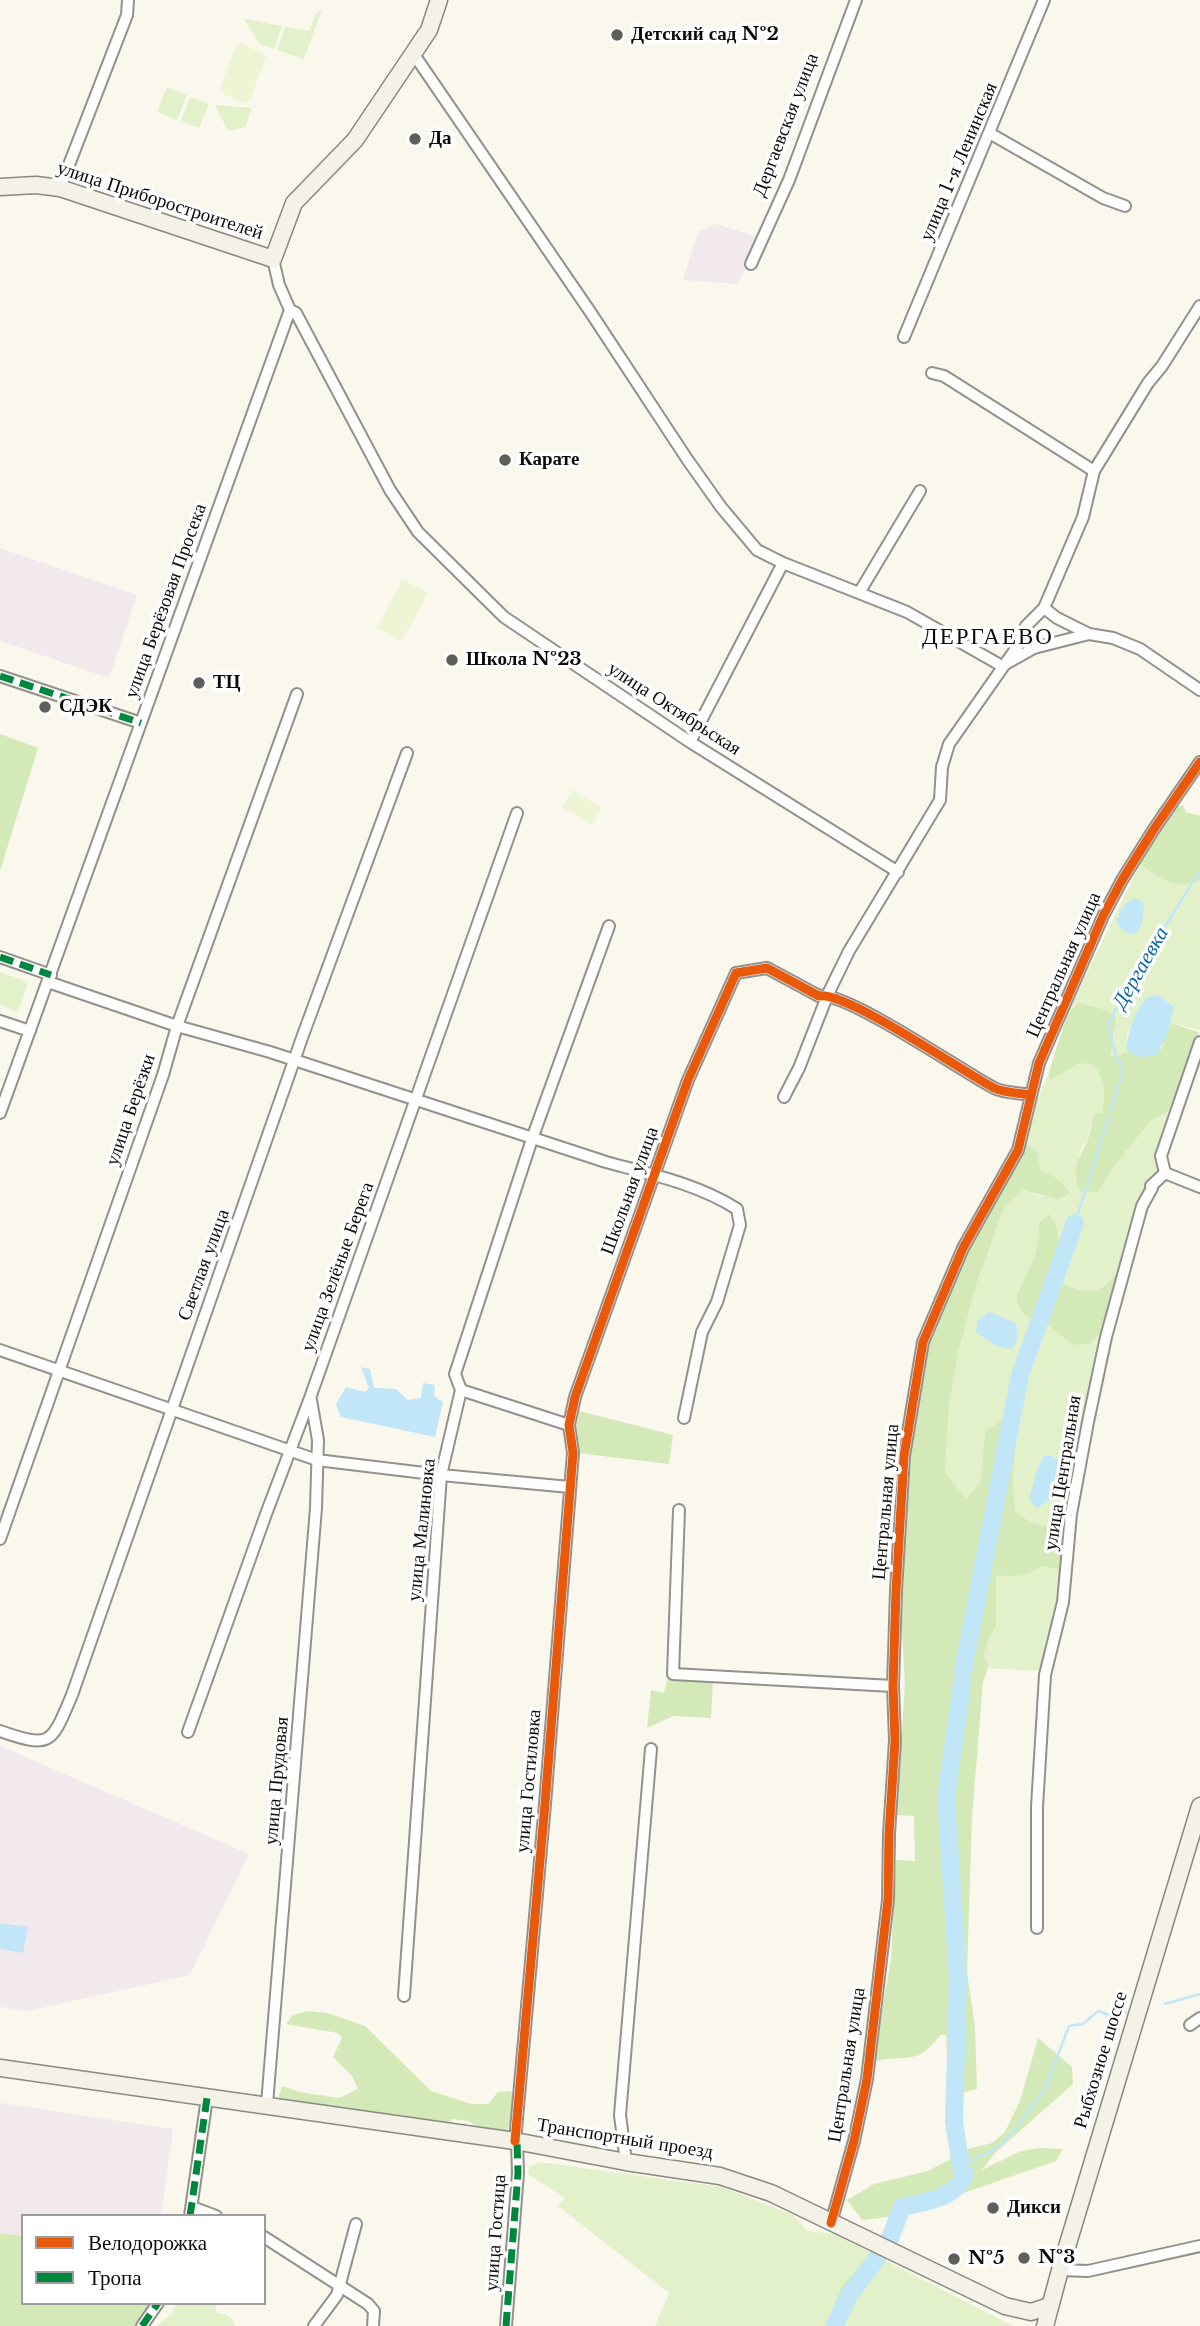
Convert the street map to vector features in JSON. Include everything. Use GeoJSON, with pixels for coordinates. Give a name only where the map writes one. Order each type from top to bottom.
{"type":"FeatureCollection","features":[{"type":"Feature","properties":{"kind":"main road"},"geometry":{"type":"LineString","coordinates":[[271,256],[294,203],[355,140],[429,30],[439,0]]}},
{"type":"Feature","properties":{"kind":"main road","name":"улица Приборостроителей"},"geometry":{"type":"LineString","coordinates":[[0,187],[36,185],[60,188],[271,256]]}},
{"type":"Feature","properties":{"kind":"main road","name":"Рыбхозное шоссе"},"geometry":{"type":"LineString","coordinates":[[1045,2326],[1059,2270],[1200,1806]]}},
{"type":"Feature","properties":{"kind":"main road","name":"Транспортный проезд"},"geometry":{"type":"LineString","coordinates":[[0,2068],[516,2141],[720,2176],[771,2193],[1004,2306],[1031,2312],[1049,2306]]}},
{"type":"Feature","properties":{"kind":"street"},"geometry":{"type":"LineString","coordinates":[[60,188],[127,15],[128,0]]}},
{"type":"Feature","properties":{"kind":"street","name":"Дергаевская улица"},"geometry":{"type":"LineString","coordinates":[[751,264],[789,180],[856,0]]}},
{"type":"Feature","properties":{"kind":"street","name":"улица 1-я Ленинская"},"geometry":{"type":"LineString","coordinates":[[904,337],[1044,0]]}},
{"type":"Feature","properties":{"kind":"street"},"geometry":{"type":"LineString","coordinates":[[413,52],[721,507],[757,550],[783,564],[907,612],[1002,666]]}},
{"type":"Feature","properties":{"kind":"street"},"geometry":{"type":"LineString","coordinates":[[990,134],[1103,198],[1125,206]]}},
{"type":"Feature","properties":{"kind":"street"},"geometry":{"type":"LineString","coordinates":[[271,256],[290,310]]}},
{"type":"Feature","properties":{"kind":"street"},"geometry":{"type":"LineString","coordinates":[[784,1097],[849,951],[940,800],[942,767],[949,744],[1017,647],[1026,626],[1044,608],[1083,517],[1094,471],[1147,383],[1163,366],[1200,306]]}},
{"type":"Feature","properties":{"kind":"street","name":"улица Берёзовая Просека"},"geometry":{"type":"LineString","coordinates":[[0,1113],[290,310]]}},
{"type":"Feature","properties":{"kind":"street","name":"улица Октябрьская"},"geometry":{"type":"LineString","coordinates":[[290,310],[296,313],[390,490],[418,532],[504,617],[690,742],[898,872]]}},
{"type":"Feature","properties":{"kind":"street"},"geometry":{"type":"LineString","coordinates":[[932,373],[944,376],[1094,471]]}},
{"type":"Feature","properties":{"kind":"street"},"geometry":{"type":"LineString","coordinates":[[859,593],[920,491]]}},
{"type":"Feature","properties":{"kind":"street"},"geometry":{"type":"LineString","coordinates":[[690,742],[783,564]]}},
{"type":"Feature","properties":{"kind":"street"},"geometry":{"type":"LineString","coordinates":[[1044,608],[1057,618],[1089,634],[1113,638],[1140,649],[1200,690]]}},
{"type":"Feature","properties":{"kind":"street"},"geometry":{"type":"LineString","coordinates":[[1002,666],[1034,648],[1089,634]]}},
{"type":"Feature","properties":{"kind":"street"},"geometry":{"type":"LineString","coordinates":[[0,676],[141,723]]}},
{"type":"Feature","properties":{"kind":"street","name":"улица Берёзки"},"geometry":{"type":"LineString","coordinates":[[0,1539],[163,1075],[177,1026],[297,694]]}},
{"type":"Feature","properties":{"kind":"street","name":"Светлая улица"},"geometry":{"type":"LineString","coordinates":[[0,1731],[35,1743],[47,1740],[55,1732],[72,1695],[171,1408],[407,753]]}},
{"type":"Feature","properties":{"kind":"street","name":"Центральная улица"},"geometry":{"type":"LineString","coordinates":[[831,2223],[854,2141],[867,2079],[887,1914],[895,1741],[893,1686],[896,1591],[904,1456],[923,1342],[963,1248],[1018,1150],[1039,1063],[1103,916],[1154,829],[1200,762]]}},
{"type":"Feature","properties":{"kind":"street","name":"улица Зелёные Берега"},"geometry":{"type":"LineString","coordinates":[[188,1731],[310,1398],[517,813]]}},
{"type":"Feature","properties":{"kind":"street","name":"улица Малиновка"},"geometry":{"type":"LineString","coordinates":[[404,1996],[441,1475],[461,1390],[455,1374],[533,1136],[609,926]]}},
{"type":"Feature","properties":{"kind":"street"},"geometry":{"type":"LineString","coordinates":[[0,957],[177,1026],[654,1175],[710,1195],[737,1209],[740,1220],[717,1302],[702,1332],[684,1418]]}},
{"type":"Feature","properties":{"kind":"street","name":"Школьная улица"},"geometry":{"type":"LineString","coordinates":[[569,1425],[575,1397],[688,1080],[736,973],[767,968],[819,996],[828,994]]}},
{"type":"Feature","properties":{"kind":"street"},"geometry":{"type":"LineString","coordinates":[[828,994],[918,1042],[996,1089],[1031,1095]]}},
{"type":"Feature","properties":{"kind":"street"},"geometry":{"type":"LineString","coordinates":[[0,1021],[30,1031]]}},
{"type":"Feature","properties":{"kind":"street"},"geometry":{"type":"LineString","coordinates":[[1200,1042],[1161,1156],[1165,1173],[1200,1187]]}},
{"type":"Feature","properties":{"kind":"street","name":"улица Центральная"},"geometry":{"type":"LineString","coordinates":[[1037,1928],[1037,1807],[1045,1675],[1063,1602],[1071,1514],[1106,1337],[1142,1206],[1151,1186],[1165,1173]]}},
{"type":"Feature","properties":{"kind":"street"},"geometry":{"type":"LineString","coordinates":[[0,1350],[317,1461],[570,1487]]}},
{"type":"Feature","properties":{"kind":"street"},"geometry":{"type":"LineString","coordinates":[[461,1390],[569,1425]]}},
{"type":"Feature","properties":{"kind":"street","name":"улица Прудовая"},"geometry":{"type":"LineString","coordinates":[[267,2104],[316,1508],[318,1440],[310,1398]]}},
{"type":"Feature","properties":{"kind":"street","name":"улица Гостиловка"},"geometry":{"type":"LineString","coordinates":[[516,2141],[573,1453],[569,1425]]}},
{"type":"Feature","properties":{"kind":"street"},"geometry":{"type":"LineString","coordinates":[[678,1510],[673,1674],[893,1686]]}},
{"type":"Feature","properties":{"kind":"street"},"geometry":{"type":"LineString","coordinates":[[626,2162],[620,2115],[651,1749]]}},
{"type":"Feature","properties":{"kind":"street"},"geometry":{"type":"LineString","coordinates":[[1190,2025],[1200,2018]]}},
{"type":"Feature","properties":{"kind":"street"},"geometry":{"type":"LineString","coordinates":[[191,2211],[207,2098]]}},
{"type":"Feature","properties":{"kind":"street","name":"улица Гостица"},"geometry":{"type":"LineString","coordinates":[[506,2326],[518,2173],[516,2141]]}},
{"type":"Feature","properties":{"kind":"street"},"geometry":{"type":"LineString","coordinates":[[314,2326],[337,2295],[356,2224]]}},
{"type":"Feature","properties":{"kind":"street"},"geometry":{"type":"LineString","coordinates":[[266,2238],[369,2304],[374,2311],[373,2326]]}},
{"type":"Feature","properties":{"kind":"street"},"geometry":{"type":"LineString","coordinates":[[1059,2270],[1088,2271],[1200,2246]]}},
{"type":"Feature","properties":{"kind":"street"},"geometry":{"type":"LineString","coordinates":[[142,2326],[157,2305]]}},
{"type":"Feature","properties":{"kind":"shaded area"},"geometry":{"type":"Polygon","coordinates":[[[717,224],[760,238],[737,284],[683,280],[698,231],[717,224]]]}},
{"type":"Feature","properties":{"kind":"shaded area"},"geometry":{"type":"Polygon","coordinates":[[[0,548],[137,595],[109,678],[0,641],[0,548]]]}},
{"type":"Feature","properties":{"kind":"shaded area"},"geometry":{"type":"Polygon","coordinates":[[[0,1746],[249,1854],[190,1975],[27,2011],[0,2007],[0,1746]]]}},
{"type":"Feature","properties":{"kind":"shaded area"},"geometry":{"type":"Polygon","coordinates":[[[0,2103],[173,2129],[161,2214],[21,2214],[21,2236],[0,2233],[0,2103]]]}},
{"type":"Feature","properties":{"kind":"green space"},"geometry":{"type":"Polygon","coordinates":[[[322,9],[304,59],[277,50],[285,27],[309,31],[316,14],[322,9]]]}},
{"type":"Feature","properties":{"kind":"green space"},"geometry":{"type":"Polygon","coordinates":[[[244,19],[282,26],[274,49],[260,44],[244,19]]]}},
{"type":"Feature","properties":{"kind":"green space"},"geometry":{"type":"Polygon","coordinates":[[[240,43],[266,56],[250,101],[246,103],[222,94],[220,88],[236,45],[240,43]]]}},
{"type":"Feature","properties":{"kind":"green space"},"geometry":{"type":"Polygon","coordinates":[[[167,87],[187,95],[177,120],[157,112],[167,87]]]}},
{"type":"Feature","properties":{"kind":"green space"},"geometry":{"type":"Polygon","coordinates":[[[190,97],[209,104],[199,128],[181,121],[190,97]]]}},
{"type":"Feature","properties":{"kind":"green space"},"geometry":{"type":"Polygon","coordinates":[[[215,105],[252,108],[245,127],[228,131],[215,105]]]}},
{"type":"Feature","properties":{"kind":"green space"},"geometry":{"type":"Polygon","coordinates":[[[402,579],[428,593],[402,641],[377,628],[402,579]]]}},
{"type":"Feature","properties":{"kind":"green space"},"geometry":{"type":"Polygon","coordinates":[[[0,734],[38,748],[0,871],[0,734]]]}},
{"type":"Feature","properties":{"kind":"green space"},"geometry":{"type":"Polygon","coordinates":[[[572,790],[602,808],[592,825],[562,807],[572,790]]]}},
{"type":"Feature","properties":{"kind":"green space"},"geometry":{"type":"Polygon","coordinates":[[[1183,805],[1186,812],[1200,816],[1200,881],[1181,884],[1167,881],[1140,864],[1162,822],[1168,814],[1183,805]]]}},
{"type":"Feature","properties":{"kind":"green space"},"geometry":{"type":"Polygon","coordinates":[[[1140,864],[1174,883],[1200,881],[1200,1030],[1170,1023],[1172,1015],[1168,1002],[1158,995],[1149,996],[1127,1034],[1127,1051],[1111,1057],[1115,1031],[1107,1010],[1079,1003],[1068,1012],[1140,864]]]}},
{"type":"Feature","properties":{"kind":"green space"},"geometry":{"type":"Polygon","coordinates":[[[0,972],[28,982],[18,1012],[0,1005],[0,972]]]}},
{"type":"Feature","properties":{"kind":"green space"},"geometry":{"type":"Polygon","coordinates":[[[1079,1003],[1107,1010],[1116,1018],[1111,1057],[1127,1051],[1135,1055],[1161,1049],[1170,1023],[1199,1032],[1168,1112],[1151,1120],[1113,1168],[1098,1192],[1080,1191],[1076,1168],[1089,1136],[1094,1113],[1102,1113],[1104,1094],[1100,1077],[1094,1065],[1080,1063],[1050,1080],[1049,1072],[1068,1012],[1079,1003]]]}},
{"type":"Feature","properties":{"kind":"green space"},"geometry":{"type":"Polygon","coordinates":[[[1080,1063],[1094,1065],[1098,1071],[1104,1101],[1102,1114],[1094,1113],[1088,1138],[1080,1151],[1075,1180],[1098,1192],[1113,1168],[1151,1120],[1168,1112],[1157,1176],[1144,1189],[1118,1270],[1109,1285],[1095,1292],[1077,1290],[1062,1284],[1053,1265],[1058,1246],[1040,1236],[1017,1300],[1023,1314],[1046,1324],[1073,1345],[1090,1344],[1101,1332],[1071,1485],[1058,1508],[1053,1529],[1030,1522],[1015,1511],[1013,1480],[1016,1432],[985,1432],[980,1484],[966,1498],[945,1473],[949,1406],[958,1354],[976,1285],[1003,1211],[1022,1190],[1045,1197],[1037,1150],[1026,1144],[1037,1101],[1049,1072],[1050,1079],[1080,1063]]]}},
{"type":"Feature","properties":{"kind":"green space"},"geometry":{"type":"Polygon","coordinates":[[[1026,1144],[1037,1150],[1041,1172],[1061,1182],[1070,1193],[1059,1199],[1022,1190],[1003,1211],[976,1285],[958,1354],[949,1406],[945,1473],[966,1498],[980,1484],[985,1432],[1004,1417],[1016,1432],[1013,1480],[1015,1511],[1030,1522],[1052,1528],[1058,1508],[1071,1485],[1073,1487],[1063,1571],[1043,1566],[1020,1575],[996,1575],[996,1626],[984,1654],[988,1667],[983,1682],[972,1817],[967,1973],[975,2026],[977,2089],[949,2096],[946,2035],[941,2035],[918,2055],[873,2063],[891,1959],[896,1860],[915,1861],[914,1816],[896,1815],[905,1684],[899,1577],[903,1511],[927,1339],[947,1284],[1026,1144]]]}},
{"type":"Feature","properties":{"kind":"green space"},"geometry":{"type":"Polygon","coordinates":[[[1049,1214],[1058,1233],[1053,1265],[1062,1284],[1094,1291],[1106,1285],[1118,1270],[1121,1274],[1101,1332],[1090,1344],[1073,1345],[1046,1324],[1023,1314],[1016,1300],[1038,1244],[1038,1224],[1049,1214]]]}},
{"type":"Feature","properties":{"kind":"green space"},"geometry":{"type":"Polygon","coordinates":[[[579,1411],[673,1435],[669,1464],[577,1453],[579,1444],[576,1429],[579,1411]]]}},
{"type":"Feature","properties":{"kind":"green space"},"geometry":{"type":"Polygon","coordinates":[[[1043,1566],[1063,1571],[1049,1654],[1044,1668],[1035,1671],[986,1668],[984,1654],[996,1625],[996,1574],[1020,1575],[1043,1566]]]}},
{"type":"Feature","properties":{"kind":"green space"},"geometry":{"type":"Polygon","coordinates":[[[668,1678],[713,1680],[711,1718],[673,1716],[647,1728],[651,1690],[664,1693],[668,1678]]]}},
{"type":"Feature","properties":{"kind":"green space"},"geometry":{"type":"Polygon","coordinates":[[[307,2011],[327,2013],[365,2026],[431,2091],[471,2104],[488,2104],[498,2092],[511,2091],[515,2107],[507,2131],[477,2127],[469,2121],[452,2119],[449,2125],[278,2099],[282,2086],[300,2092],[339,2098],[358,2089],[352,2076],[333,2057],[342,2038],[338,2033],[286,2024],[293,2015],[307,2011]]]}},
{"type":"Feature","properties":{"kind":"green space"},"geometry":{"type":"Polygon","coordinates":[[[1038,2038],[1072,2067],[1073,2084],[995,2153],[982,2170],[1021,2151],[1038,2148],[1063,2149],[1056,2161],[897,2216],[862,2220],[847,2200],[874,2184],[928,2171],[971,2148],[992,2143],[1005,2132],[1020,2101],[1038,2038]]]}},
{"type":"Feature","properties":{"kind":"green space"},"geometry":{"type":"Polygon","coordinates":[[[538,2162],[722,2187],[793,2215],[807,2231],[834,2234],[1013,2326],[846,2326],[858,2297],[877,2272],[842,2286],[826,2326],[655,2326],[669,2293],[558,2206],[565,2198],[528,2174],[529,2167],[538,2162]]]}},
{"type":"Feature","properties":{"kind":"green space"},"geometry":{"type":"Polygon","coordinates":[[[0,2233],[21,2236],[21,2305],[150,2305],[138,2326],[0,2326],[0,2233]]]}},
{"type":"Feature","properties":{"kind":"green space"},"geometry":{"type":"Polygon","coordinates":[[[869,2257],[881,2265],[863,2286],[845,2326],[826,2326],[842,2286],[869,2257]]]}},
{"type":"Feature","properties":{"kind":"green space"},"geometry":{"type":"Polygon","coordinates":[[[175,2305],[217,2305],[215,2308],[218,2313],[225,2314],[234,2321],[235,2326],[157,2326],[172,2313],[175,2305]]]}},
{"type":"Feature","properties":{"kind":"water"},"geometry":{"type":"Polygon","coordinates":[[[1132,899],[1138,899],[1144,904],[1142,923],[1136,934],[1127,933],[1117,925],[1121,910],[1132,899]]]}},
{"type":"Feature","properties":{"kind":"water"},"geometry":{"type":"Polygon","coordinates":[[[1158,995],[1174,1007],[1167,1036],[1156,1055],[1140,1057],[1127,1051],[1130,1031],[1143,1002],[1150,996],[1158,995]]]}},
{"type":"Feature","properties":{"kind":"water"},"geometry":{"type":"Polygon","coordinates":[[[989,1312],[1016,1323],[1018,1338],[1012,1349],[996,1346],[976,1332],[978,1320],[989,1312]]]}},
{"type":"Feature","properties":{"kind":"water"},"geometry":{"type":"Polygon","coordinates":[[[361,1367],[370,1369],[374,1388],[396,1389],[408,1400],[421,1398],[423,1383],[435,1385],[434,1396],[443,1402],[435,1437],[341,1417],[336,1404],[346,1387],[365,1392],[369,1388],[361,1367]]]}},
{"type":"Feature","properties":{"kind":"water"},"geometry":{"type":"Polygon","coordinates":[[[1045,1455],[1059,1460],[1054,1491],[1049,1501],[1036,1508],[1029,1499],[1037,1470],[1045,1455]]]}},
{"type":"Feature","properties":{"kind":"water"},"geometry":{"type":"Polygon","coordinates":[[[0,1923],[28,1927],[23,1953],[0,1949],[0,1923]]]}},
{"type":"Feature","properties":{"kind":"waterway","name":"Дергаевка"},"geometry":{"type":"LineString","coordinates":[[1111,1111],[1123,1070],[1116,1056],[1108,1025],[1131,980],[1200,871]]}},
{"type":"Feature","properties":{"kind":"waterway","name":"Дергаевка"},"geometry":{"type":"LineString","coordinates":[[1075,1223],[1109,1116]]}},
{"type":"Feature","properties":{"kind":"waterway"},"geometry":{"type":"LineString","coordinates":[[963,1671],[1020,1375],[1075,1223]]}},
{"type":"Feature","properties":{"kind":"waterway"},"geometry":{"type":"LineString","coordinates":[[889,2241],[902,2207],[946,2195],[965,2175],[954,2122],[958,1978],[946,1798],[962,1682]]}},
{"type":"Feature","properties":{"kind":"waterway"},"geometry":{"type":"LineString","coordinates":[[1165,2004],[1200,1994]]}},
{"type":"Feature","properties":{"kind":"waterway"},"geometry":{"type":"LineString","coordinates":[[961,2166],[1002,2145],[1021,2121],[1045,2089],[1069,2026],[1083,2024],[1098,2011],[1109,2015],[1126,2012]]}},
{"type":"Feature","properties":{"kind":"waterway"},"geometry":{"type":"LineString","coordinates":[[835,2326],[849,2295],[877,2258]]}},
{"type":"Feature","properties":{"kind":"marked path"},"geometry":{"type":"LineString","coordinates":[[0,676],[141,723]]}},
{"type":"Feature","properties":{"kind":"marked path"},"geometry":{"type":"LineString","coordinates":[[0,957],[51,975]]}},
{"type":"Feature","properties":{"kind":"marked path"},"geometry":{"type":"LineString","coordinates":[[190,2214],[207,2098]]}},
{"type":"Feature","properties":{"kind":"marked path"},"geometry":{"type":"LineString","coordinates":[[506,2326],[518,2173],[517,2142]]}},
{"type":"Feature","properties":{"kind":"marked path"},"geometry":{"type":"LineString","coordinates":[[142,2326],[157,2305]]}},
{"type":"Feature","properties":{"kind":"cycle path"},"geometry":{"type":"LineString","coordinates":[[831,2223],[854,2141],[867,2079],[888,1900],[895,1741],[893,1686],[896,1591],[904,1456],[923,1342],[963,1248],[1018,1150],[1039,1063],[1103,916],[1154,829],[1200,762]]}},
{"type":"Feature","properties":{"kind":"cycle path"},"geometry":{"type":"LineString","coordinates":[[515,2141],[573,1453],[569,1425],[575,1397],[688,1080],[736,973],[767,968],[819,996],[833,998],[878,1019],[994,1088],[1031,1095]]}},
{"type":"Feature","properties":{"kind":"place","name":"Детский сад №2"},"geometry":{"type":"Point","coordinates":[617,35]}},
{"type":"Feature","properties":{"kind":"place","name":"Да"},"geometry":{"type":"Point","coordinates":[415,139]}},
{"type":"Feature","properties":{"kind":"place","name":"Карате"},"geometry":{"type":"Point","coordinates":[505,460]}},
{"type":"Feature","properties":{"kind":"place","name":"Школа №23"},"geometry":{"type":"Point","coordinates":[452,660]}},
{"type":"Feature","properties":{"kind":"place","name":"ТЦ"},"geometry":{"type":"Point","coordinates":[199,683]}},
{"type":"Feature","properties":{"kind":"place","name":"СДЭК"},"geometry":{"type":"Point","coordinates":[45,707]}},
{"type":"Feature","properties":{"kind":"place","name":"Дикси"},"geometry":{"type":"Point","coordinates":[993,2208]}},
{"type":"Feature","properties":{"kind":"place","name":"№3"},"geometry":{"type":"Point","coordinates":[1024,2258]}},
{"type":"Feature","properties":{"kind":"place","name":"№5"},"geometry":{"type":"Point","coordinates":[954,2259]}},
{"type":"Feature","properties":{"kind":"district","name":"ДЕРГАЕВО"},"geometry":{"type":"Point","coordinates":[988,638]}}]}
